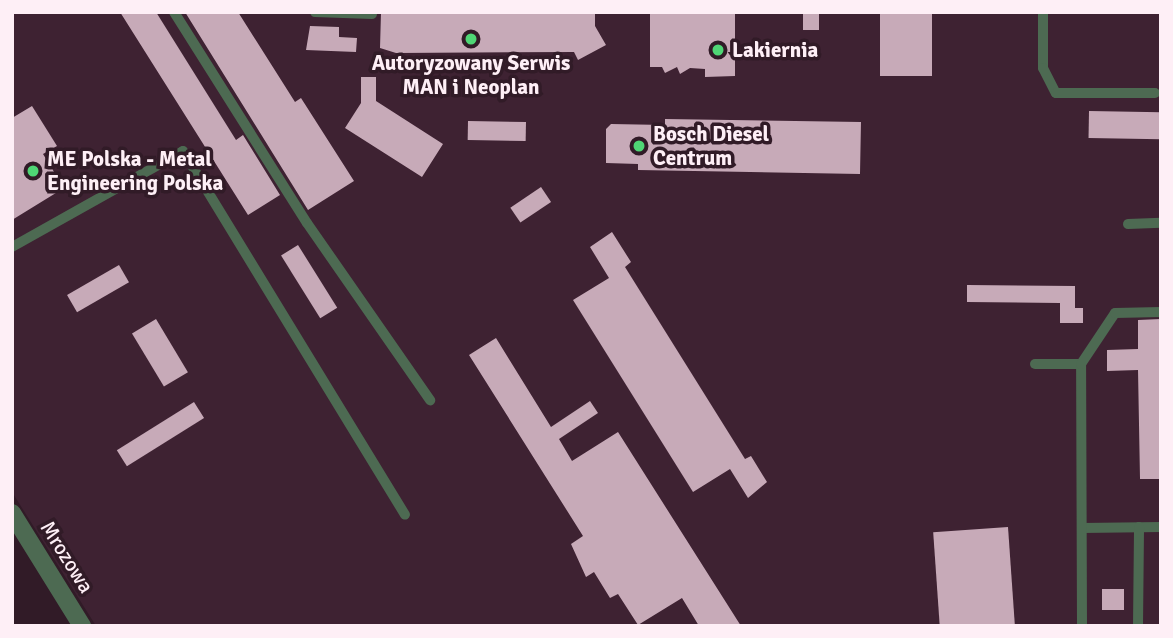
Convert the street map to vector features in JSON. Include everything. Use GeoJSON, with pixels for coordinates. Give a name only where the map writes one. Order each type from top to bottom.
{"type":"FeatureCollection","features":[{"type":"Feature","properties":{"kind":"street","name":"Mrozowa"},"geometry":{"type":"LineString","coordinates":[[12,513],[82,626]]}},
{"type":"Feature","properties":{"kind":"lane"},"geometry":{"type":"LineString","coordinates":[[174,12],[307,223],[430,400]]}},
{"type":"Feature","properties":{"kind":"lane"},"geometry":{"type":"LineString","coordinates":[[315,12],[372,14]]}},
{"type":"Feature","properties":{"kind":"lane"},"geometry":{"type":"LineString","coordinates":[[1043,12],[1044,68],[1056,93],[1155,93]]}},
{"type":"Feature","properties":{"kind":"lane"},"geometry":{"type":"LineString","coordinates":[[12,247],[183,151],[405,514]]}},
{"type":"Feature","properties":{"kind":"lane"},"geometry":{"type":"LineString","coordinates":[[1128,224],[1161,223]]}},
{"type":"Feature","properties":{"kind":"lane"},"geometry":{"type":"LineString","coordinates":[[1082,626],[1081,363],[1115,313],[1161,312]]}},
{"type":"Feature","properties":{"kind":"lane"},"geometry":{"type":"LineString","coordinates":[[1035,364],[1081,363]]}},
{"type":"Feature","properties":{"kind":"lane"},"geometry":{"type":"LineString","coordinates":[[1138,626],[1139,527]]}},
{"type":"Feature","properties":{"kind":"lane"},"geometry":{"type":"LineString","coordinates":[[1082,528],[1161,527]]}},
{"type":"Feature","properties":{"kind":"shaded area"},"geometry":{"type":"Polygon","coordinates":[[[12,12],[1161,12],[1161,626],[96,626],[12,492],[12,12]]]}},
{"type":"Feature","properties":{"kind":"building"},"geometry":{"type":"Polygon","coordinates":[[[120,12],[156,12],[236,140],[243,135],[280,195],[248,215],[120,12]]]}},
{"type":"Feature","properties":{"kind":"building"},"geometry":{"type":"Polygon","coordinates":[[[185,12],[238,12],[295,102],[301,98],[354,181],[308,210],[185,12]]]}},
{"type":"Feature","properties":{"kind":"building","name":"Autoryzowany Serwis MAN i Neoplan"},"geometry":{"type":"Polygon","coordinates":[[[381,12],[595,12],[595,26],[606,45],[578,60],[574,52],[396,53],[380,48],[381,12]]]}},
{"type":"Feature","properties":{"kind":"building"},"geometry":{"type":"Polygon","coordinates":[[[650,12],[735,12],[735,76],[705,77],[705,69],[690,68],[680,74],[677,67],[665,73],[662,67],[650,67],[650,12]]]}},
{"type":"Feature","properties":{"kind":"building"},"geometry":{"type":"Polygon","coordinates":[[[803,12],[819,12],[819,30],[803,30],[803,12]]]}},
{"type":"Feature","properties":{"kind":"building"},"geometry":{"type":"Polygon","coordinates":[[[880,12],[932,12],[932,76],[880,76],[880,12]]]}},
{"type":"Feature","properties":{"kind":"building"},"geometry":{"type":"Polygon","coordinates":[[[310,26],[339,27],[339,37],[357,38],[356,52],[306,50],[310,26]]]}},
{"type":"Feature","properties":{"kind":"building"},"geometry":{"type":"Polygon","coordinates":[[[361,77],[376,77],[376,101],[443,144],[422,177],[345,128],[361,103],[361,77]]]}},
{"type":"Feature","properties":{"kind":"building","name":"ME Polska - Metal Engineering Polska"},"geometry":{"type":"Polygon","coordinates":[[[32,106],[57,146],[43,154],[64,188],[12,220],[12,118],[32,106]]]}},
{"type":"Feature","properties":{"kind":"building"},"geometry":{"type":"Polygon","coordinates":[[[1089,111],[1161,112],[1161,139],[1089,138],[1089,111]]]}},
{"type":"Feature","properties":{"kind":"building"},"geometry":{"type":"Polygon","coordinates":[[[665,119],[861,122],[860,174],[638,170],[638,164],[606,163],[606,129],[611,124],[665,125],[665,119]]]}},
{"type":"Feature","properties":{"kind":"building"},"geometry":{"type":"Polygon","coordinates":[[[468,121],[526,122],[526,141],[468,140],[468,121]]]}},
{"type":"Feature","properties":{"kind":"building"},"geometry":{"type":"Polygon","coordinates":[[[541,187],[551,202],[520,223],[510,208],[541,187]]]}},
{"type":"Feature","properties":{"kind":"building"},"geometry":{"type":"Polygon","coordinates":[[[612,232],[631,262],[625,267],[745,459],[751,456],[767,482],[748,498],[730,469],[693,492],[573,300],[609,278],[590,247],[612,232]]]}},
{"type":"Feature","properties":{"kind":"building"},"geometry":{"type":"Polygon","coordinates":[[[298,245],[337,308],[320,318],[281,256],[298,245]]]}},
{"type":"Feature","properties":{"kind":"building"},"geometry":{"type":"Polygon","coordinates":[[[119,265],[129,282],[77,312],[67,295],[119,265]]]}},
{"type":"Feature","properties":{"kind":"building"},"geometry":{"type":"Polygon","coordinates":[[[967,285],[1075,286],[1075,308],[1083,308],[1083,323],[1060,323],[1060,303],[967,302],[967,285]]]}},
{"type":"Feature","properties":{"kind":"building"},"geometry":{"type":"Polygon","coordinates":[[[156,319],[188,372],[164,387],[132,333],[156,319]]]}},
{"type":"Feature","properties":{"kind":"building"},"geometry":{"type":"Polygon","coordinates":[[[1161,319],[1161,479],[1140,479],[1138,370],[1107,371],[1107,350],[1138,349],[1138,320],[1161,319]]]}},
{"type":"Feature","properties":{"kind":"building"},"geometry":{"type":"Polygon","coordinates":[[[496,338],[551,427],[590,401],[598,413],[559,439],[572,461],[618,432],[741,626],[699,626],[682,598],[638,625],[618,594],[610,598],[594,572],[586,577],[571,544],[583,536],[469,355],[496,338]]]}},
{"type":"Feature","properties":{"kind":"building"},"geometry":{"type":"Polygon","coordinates":[[[194,402],[204,418],[127,466],[117,450],[194,402]]]}},
{"type":"Feature","properties":{"kind":"building"},"geometry":{"type":"Polygon","coordinates":[[[1008,527],[1015,626],[940,626],[933,532],[1008,527]]]}},
{"type":"Feature","properties":{"kind":"building"},"geometry":{"type":"Polygon","coordinates":[[[1102,589],[1124,589],[1124,610],[1102,610],[1102,589]]]}},
{"type":"Feature","properties":{"kind":"place","name":"Autoryzowany Serwis MAN i Neoplan"},"geometry":{"type":"Point","coordinates":[471,39]}},
{"type":"Feature","properties":{"kind":"place","name":"Lakiernia"},"geometry":{"type":"Point","coordinates":[718,50]}},
{"type":"Feature","properties":{"kind":"place","name":"Bosch Diesel Centrum"},"geometry":{"type":"Point","coordinates":[639,146]}},
{"type":"Feature","properties":{"kind":"place","name":"ME Polska - Metal Engineering Polska"},"geometry":{"type":"Point","coordinates":[33,171]}}]}
